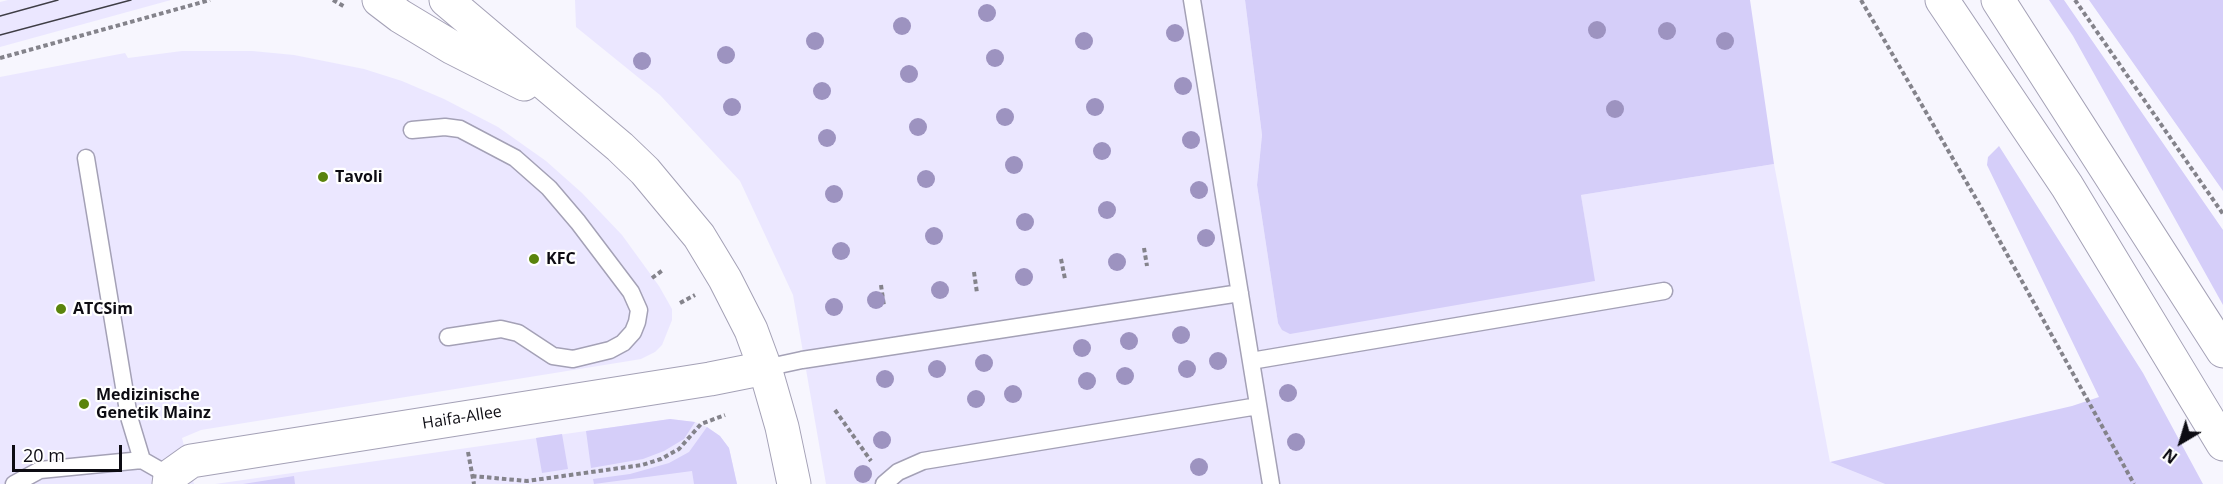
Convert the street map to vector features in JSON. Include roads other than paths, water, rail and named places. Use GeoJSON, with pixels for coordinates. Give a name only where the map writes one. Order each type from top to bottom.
{"type":"FeatureCollection","features":[{"type":"Feature","properties":{"kind":"main road"},"geometry":{"type":"LineString","coordinates":[[379,0],[400,16],[453,48],[577,111]]}},
{"type":"Feature","properties":{"kind":"main road"},"geometry":{"type":"LineString","coordinates":[[446,0],[645,171],[699,236],[725,279],[751,330],[782,427],[794,484]]}},
{"type":"Feature","properties":{"kind":"main road"},"geometry":{"type":"LineString","coordinates":[[1942,0],[2067,186],[2223,444]]}},
{"type":"Feature","properties":{"kind":"main road"},"geometry":{"type":"LineString","coordinates":[[1998,0],[2223,351]]}},
{"type":"Feature","properties":{"kind":"main road","name":"Haifa-Allee"},"geometry":{"type":"LineString","coordinates":[[170,480],[191,461],[699,381],[765,368]]}},
{"type":"Feature","properties":{"kind":"lane"},"geometry":{"type":"LineString","coordinates":[[1192,0],[1271,484]]}},
{"type":"Feature","properties":{"kind":"lane"},"geometry":{"type":"LineString","coordinates":[[412,130],[438,127],[460,129],[515,158],[549,188],[578,222],[631,292],[639,310],[633,332],[623,343],[610,350],[573,359],[553,356],[518,333],[501,329],[448,337]]}},
{"type":"Feature","properties":{"kind":"lane"},"geometry":{"type":"LineString","coordinates":[[86,158],[127,408],[142,460],[170,480]]}},
{"type":"Feature","properties":{"kind":"lane"},"geometry":{"type":"LineString","coordinates":[[1251,361],[1664,291]]}},
{"type":"Feature","properties":{"kind":"lane"},"geometry":{"type":"LineString","coordinates":[[765,368],[802,360],[1240,293]]}},
{"type":"Feature","properties":{"kind":"lane"},"geometry":{"type":"LineString","coordinates":[[884,482],[898,472],[922,461],[1258,406]]}},
{"type":"Feature","properties":{"kind":"lane"},"geometry":{"type":"LineString","coordinates":[[14,484],[39,470],[142,460]]}},
{"type":"Feature","properties":{"kind":"tram line"},"geometry":{"type":"LineString","coordinates":[[0,16],[58,0]]}},
{"type":"Feature","properties":{"kind":"tram line"},"geometry":{"type":"LineString","coordinates":[[0,35],[131,0]]}},
{"type":"Feature","properties":{"kind":"place","name":"Tavoli"},"geometry":{"type":"Point","coordinates":[323,177]}},
{"type":"Feature","properties":{"kind":"place","name":"KFC"},"geometry":{"type":"Point","coordinates":[534,259]}},
{"type":"Feature","properties":{"kind":"place","name":"ATCSim"},"geometry":{"type":"Point","coordinates":[61,309]}},
{"type":"Feature","properties":{"kind":"place","name":"Medizinische Genetik Mainz"},"geometry":{"type":"Point","coordinates":[84,404]}}]}
